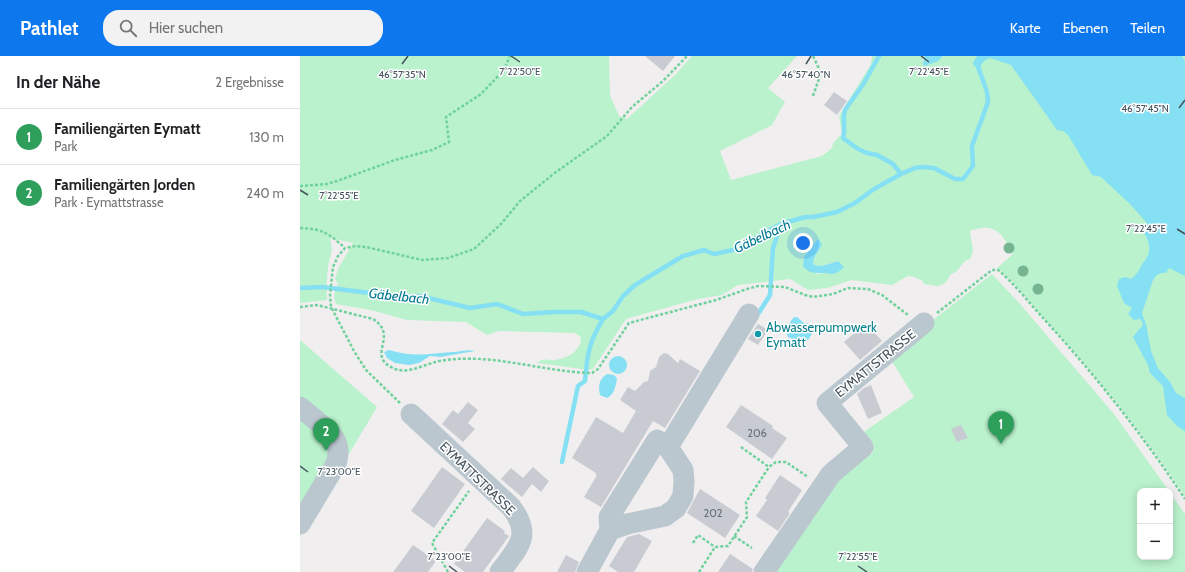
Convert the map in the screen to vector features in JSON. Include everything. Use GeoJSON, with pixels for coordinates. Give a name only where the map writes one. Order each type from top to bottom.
{"type":"FeatureCollection","features":[{"type":"Feature","properties":{"kind":"street"},"geometry":{"type":"LineString","coordinates":[[668,447],[749,314]]}},
{"type":"Feature","properties":{"kind":"street","name":"EYMATTSTRASSE"},"geometry":{"type":"LineString","coordinates":[[764,572],[831,474],[863,447],[827,403],[923,324]]}},
{"type":"Feature","properties":{"kind":"street"},"geometry":{"type":"LineString","coordinates":[[300,407],[321,424],[334,438],[337,444],[338,454],[336,464],[300,524]]}},
{"type":"Feature","properties":{"kind":"street","name":"EYMATTSTRASSE"},"geometry":{"type":"LineString","coordinates":[[411,414],[511,507],[521,522],[521,539],[517,548],[500,572]]}},
{"type":"Feature","properties":{"kind":"street"},"geometry":{"type":"LineString","coordinates":[[588,572],[610,530],[609,517],[657,440],[668,447],[682,470],[684,480],[683,496],[676,508],[665,516],[627,524],[610,530]]}},
{"type":"Feature","properties":{"kind":"path"},"geometry":{"type":"LineString","coordinates":[[300,186],[327,184],[395,160],[432,150],[449,142],[446,117],[481,94],[504,70],[510,56]]}},
{"type":"Feature","properties":{"kind":"path"},"geometry":{"type":"LineString","coordinates":[[411,414],[366,370],[346,338],[331,307],[330,295],[333,267],[338,256],[345,248],[356,246],[422,260],[448,258],[474,249],[501,224],[520,201],[556,172],[607,136],[632,107],[663,81],[687,56]]}},
{"type":"Feature","properties":{"kind":"path"},"geometry":{"type":"LineString","coordinates":[[813,56],[821,73],[813,96]]}},
{"type":"Feature","properties":{"kind":"path"},"geometry":{"type":"LineString","coordinates":[[300,228],[316,229],[329,234],[345,248]]}},
{"type":"Feature","properties":{"kind":"path"},"geometry":{"type":"LineString","coordinates":[[300,307],[316,305],[331,307],[367,316],[380,324],[383,329],[384,338],[381,356],[386,364],[396,369],[413,369],[444,360],[472,359],[592,373],[598,369],[629,323],[720,299],[758,286],[789,288],[804,295],[813,296],[833,294],[848,288],[868,289],[885,298],[923,324],[992,270],[998,270],[1062,339],[1117,405],[1154,453],[1185,499]]}},
{"type":"Feature","properties":{"kind":"path"},"geometry":{"type":"LineString","coordinates":[[741,447],[769,467]]}},
{"type":"Feature","properties":{"kind":"path"},"geometry":{"type":"LineString","coordinates":[[693,543],[698,535],[715,547],[728,546],[747,517],[746,502],[769,467],[776,462],[786,462],[822,487]]}},
{"type":"Feature","properties":{"kind":"path"},"geometry":{"type":"LineString","coordinates":[[448,572],[432,543],[473,485]]}},
{"type":"Feature","properties":{"kind":"path"},"geometry":{"type":"LineString","coordinates":[[734,536],[752,548]]}},
{"type":"Feature","properties":{"kind":"path"},"geometry":{"type":"LineString","coordinates":[[699,572],[715,547]]}},
{"type":"Feature","properties":{"kind":"green space"},"geometry":{"type":"Polygon","coordinates":[[[300,56],[609,56],[610,95],[619,116],[627,119],[675,75],[692,56],[797,56],[768,88],[785,102],[772,125],[720,151],[731,180],[822,156],[831,149],[834,142],[842,134],[839,116],[871,64],[872,56],[924,56],[922,61],[942,58],[943,56],[1185,56],[1185,496],[1135,426],[1100,382],[1021,291],[997,268],[1013,254],[1001,235],[993,229],[982,228],[970,231],[973,251],[970,259],[965,261],[956,272],[951,274],[945,283],[938,286],[924,284],[923,281],[908,276],[892,285],[852,280],[827,288],[808,290],[790,279],[738,285],[722,295],[698,299],[626,319],[593,369],[589,370],[537,363],[544,360],[560,359],[568,356],[576,350],[579,347],[581,337],[575,333],[499,331],[487,335],[466,322],[407,320],[371,310],[336,304],[334,294],[338,284],[335,279],[338,269],[353,243],[330,238],[332,250],[328,267],[327,300],[300,303],[300,56]],[[817,240],[803,259],[817,274],[834,274],[840,264],[838,261],[822,266],[813,264],[814,258],[822,245],[817,240]]]}},
{"type":"Feature","properties":{"kind":"green space"},"geometry":{"type":"Polygon","coordinates":[[[992,274],[1020,304],[1114,414],[1167,488],[1137,488],[1137,560],[1173,560],[1173,497],[1185,514],[1185,572],[770,572],[832,480],[873,453],[858,436],[914,397],[888,355],[992,274]]]}},
{"type":"Feature","properties":{"kind":"green space"},"geometry":{"type":"Polygon","coordinates":[[[300,340],[377,407],[300,536],[300,340]]]}},
{"type":"Feature","properties":{"kind":"water"},"geometry":{"type":"Polygon","coordinates":[[[924,56],[943,56],[938,61],[925,66],[923,65],[924,56]]]}},
{"type":"Feature","properties":{"kind":"water"},"geometry":{"type":"Polygon","coordinates":[[[977,56],[1182,56],[1185,61],[1185,276],[1169,268],[1166,273],[1160,273],[1157,275],[1153,280],[1142,313],[1146,324],[1151,351],[1158,368],[1170,382],[1176,393],[1185,398],[1185,431],[1178,427],[1167,415],[1163,386],[1150,373],[1148,365],[1133,337],[1143,323],[1140,319],[1134,320],[1128,314],[1132,308],[1124,303],[1117,286],[1119,279],[1125,277],[1131,279],[1138,272],[1142,263],[1148,256],[1149,246],[1144,233],[1147,223],[1130,204],[1101,177],[1092,175],[1068,135],[1063,131],[1057,130],[1011,65],[990,58],[984,61],[980,67],[974,66],[973,63],[977,56]]]}},
{"type":"Feature","properties":{"kind":"water"},"geometry":{"type":"Polygon","coordinates":[[[819,239],[822,245],[814,258],[813,264],[822,266],[838,261],[844,267],[837,273],[831,274],[812,272],[803,266],[804,257],[819,239]]]}},
{"type":"Feature","properties":{"kind":"water"},"geometry":{"type":"Polygon","coordinates":[[[794,317],[797,317],[805,324],[807,323],[810,325],[812,334],[808,340],[804,340],[801,343],[788,337],[785,329],[794,317]]]}},
{"type":"Feature","properties":{"kind":"water"},"geometry":{"type":"Polygon","coordinates":[[[389,350],[405,354],[456,352],[467,350],[475,351],[440,357],[430,356],[419,363],[409,365],[395,363],[387,358],[384,352],[389,350]]]}},
{"type":"Feature","properties":{"kind":"water"},"geometry":{"type":"Polygon","coordinates":[[[618,356],[624,359],[627,365],[624,371],[618,374],[612,371],[609,365],[612,359],[618,356]]]}},
{"type":"Feature","properties":{"kind":"water"},"geometry":{"type":"Polygon","coordinates":[[[607,374],[614,375],[617,378],[613,392],[607,398],[600,395],[599,389],[601,380],[607,374]]]}},
{"type":"Feature","properties":{"kind":"building"},"geometry":{"type":"Polygon","coordinates":[[[645,56],[675,56],[663,71],[645,56]]]}},
{"type":"Feature","properties":{"kind":"building"},"geometry":{"type":"Polygon","coordinates":[[[834,92],[847,101],[837,115],[824,105],[834,92]]]}},
{"type":"Feature","properties":{"kind":"building"},"geometry":{"type":"Polygon","coordinates":[[[866,323],[882,341],[860,360],[844,342],[866,323]]]}},
{"type":"Feature","properties":{"kind":"building","name":"Abwasserpumpwerk Eymatt"},"geometry":{"type":"Polygon","coordinates":[[[758,324],[768,330],[758,345],[748,339],[758,324]]]}},
{"type":"Feature","properties":{"kind":"building"},"geometry":{"type":"Polygon","coordinates":[[[664,353],[668,354],[678,363],[680,359],[700,371],[665,428],[653,421],[601,507],[584,497],[597,475],[595,474],[596,473],[572,458],[596,417],[623,433],[636,411],[620,400],[628,387],[635,391],[644,382],[648,381],[650,371],[656,367],[659,357],[664,353]]]}},
{"type":"Feature","properties":{"kind":"building"},"geometry":{"type":"Polygon","coordinates":[[[871,385],[882,413],[868,419],[857,394],[864,388],[871,385]]]}},
{"type":"Feature","properties":{"kind":"building"},"geometry":{"type":"Polygon","coordinates":[[[468,402],[478,410],[468,423],[475,429],[463,442],[442,424],[453,410],[458,414],[468,402]]]}},
{"type":"Feature","properties":{"kind":"building"},"geometry":{"type":"Polygon","coordinates":[[[741,405],[773,426],[772,428],[787,438],[772,459],[726,427],[741,405]]]}},
{"type":"Feature","properties":{"kind":"building"},"geometry":{"type":"Polygon","coordinates":[[[961,425],[968,438],[957,442],[951,429],[961,425]]]}},
{"type":"Feature","properties":{"kind":"building"},"geometry":{"type":"Polygon","coordinates":[[[442,467],[465,484],[434,528],[411,511],[442,467]]]}},
{"type":"Feature","properties":{"kind":"building"},"geometry":{"type":"Polygon","coordinates":[[[533,467],[549,481],[541,492],[532,484],[522,497],[501,479],[511,468],[523,478],[533,467]]]}},
{"type":"Feature","properties":{"kind":"building"},"geometry":{"type":"Polygon","coordinates":[[[780,475],[802,490],[788,512],[790,513],[778,531],[756,516],[767,500],[765,498],[780,475]]]}},
{"type":"Feature","properties":{"kind":"building"},"geometry":{"type":"Polygon","coordinates":[[[700,489],[740,515],[725,538],[687,513],[700,489]]]}},
{"type":"Feature","properties":{"kind":"building"},"geometry":{"type":"Polygon","coordinates":[[[487,518],[505,531],[504,533],[509,536],[483,572],[465,572],[454,564],[487,518]]]}},
{"type":"Feature","properties":{"kind":"building"},"geometry":{"type":"Polygon","coordinates":[[[639,534],[652,541],[634,572],[618,572],[609,566],[627,537],[639,534]]]}},
{"type":"Feature","properties":{"kind":"building"},"geometry":{"type":"Polygon","coordinates":[[[413,545],[436,561],[428,572],[393,572],[413,545]]]}},
{"type":"Feature","properties":{"kind":"building"},"geometry":{"type":"Polygon","coordinates":[[[730,554],[753,569],[752,572],[718,572],[730,554]]]}},
{"type":"Feature","properties":{"kind":"building"},"geometry":{"type":"Polygon","coordinates":[[[566,555],[579,562],[575,572],[557,572],[566,555]]]}},
{"type":"Feature","properties":{"kind":"waterway"},"geometry":{"type":"LineString","coordinates":[[879,56],[864,83],[845,110],[843,138],[858,149],[877,155],[893,164],[901,174]]}},
{"type":"Feature","properties":{"kind":"waterway","name":"Gäbelbach"},"geometry":{"type":"LineString","coordinates":[[300,288],[322,287],[402,297],[420,296],[470,308],[497,304],[523,314],[581,312],[603,319],[613,311],[623,296],[635,285],[683,256],[704,250],[714,254],[733,250],[781,224],[805,217],[813,217],[837,212],[855,203],[874,189],[915,168],[934,168],[955,179],[963,179],[973,166],[972,146],[988,102],[987,92],[977,64],[983,56]]}},
{"type":"Feature","properties":{"kind":"waterway"},"geometry":{"type":"LineString","coordinates":[[758,314],[770,295],[773,248],[781,224]]}},
{"type":"Feature","properties":{"kind":"waterway"},"geometry":{"type":"LineString","coordinates":[[562,462],[578,386],[585,381],[592,342],[603,319]]}},
{"type":"Feature","properties":{"kind":"place","name":"Abwasserpumpwerk Eymatt"},"geometry":{"type":"Point","coordinates":[758,334]}},
{"type":"Feature","properties":{"kind":"place","name":"Familiengärten Eymatt"},"geometry":{"type":"Point","coordinates":[1001,444]}},
{"type":"Feature","properties":{"kind":"place","name":"Familiengärten Jorden"},"geometry":{"type":"Point","coordinates":[326,451]}}]}
